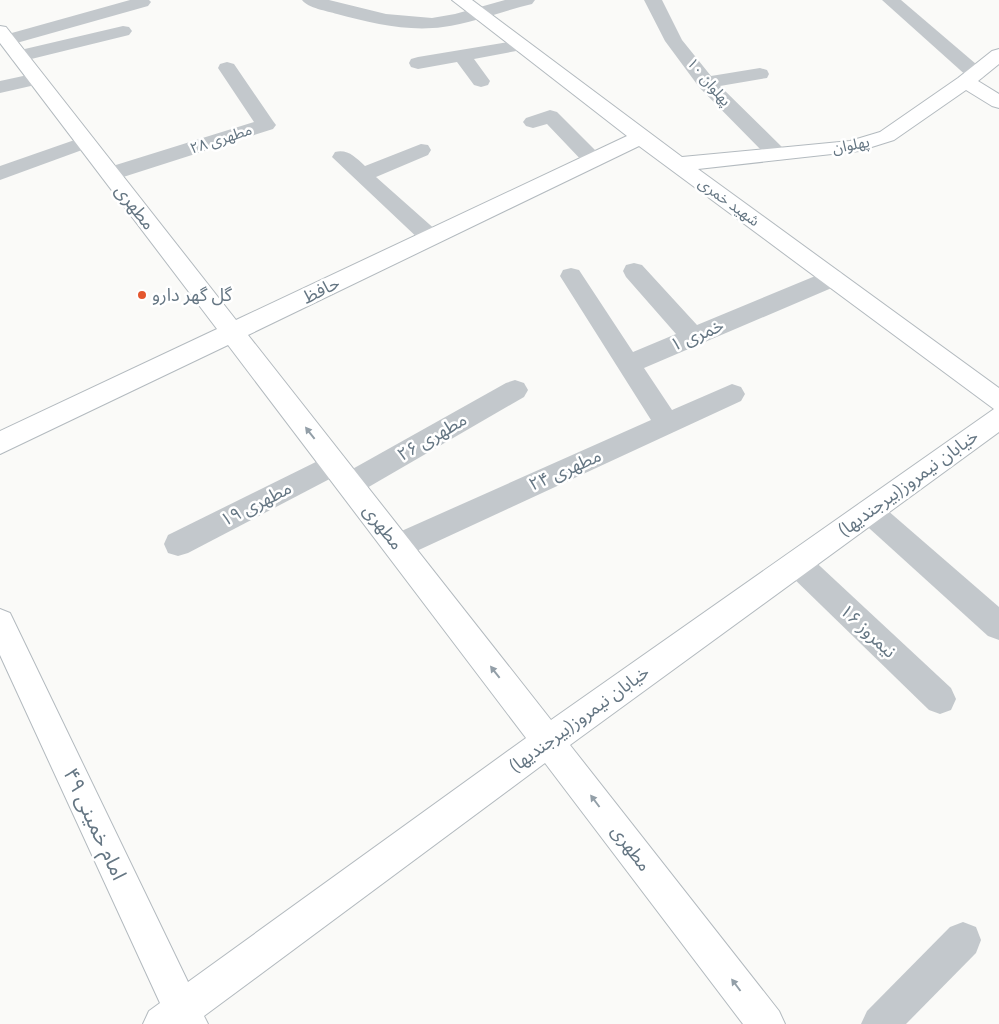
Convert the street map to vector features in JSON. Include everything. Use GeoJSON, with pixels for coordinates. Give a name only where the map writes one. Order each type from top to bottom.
{"type":"FeatureCollection","features":[{"type":"Feature","properties":{"kind":"street"},"geometry":{"type":"LineString","coordinates":[[311,0],[363,17],[433,23],[479,14],[526,0]]}},
{"type":"Feature","properties":{"kind":"street","name":"شهید خمری"},"geometry":{"type":"LineString","coordinates":[[461,0],[641,137],[999,401]]}},
{"type":"Feature","properties":{"kind":"street","name":"پهلوان ۱۰"},"geometry":{"type":"LineString","coordinates":[[653,0],[674,41],[706,83],[777,154]]}},
{"type":"Feature","properties":{"kind":"street"},"geometry":{"type":"LineString","coordinates":[[891,0],[971,78],[999,102]]}},
{"type":"Feature","properties":{"kind":"street"},"geometry":{"type":"LineString","coordinates":[[9,42],[142,2]]}},
{"type":"Feature","properties":{"kind":"street"},"geometry":{"type":"LineString","coordinates":[[9,42],[123,31]]}},
{"type":"Feature","properties":{"kind":"street","name":"مطهری"},"geometry":{"type":"LineString","coordinates":[[9,42],[766,1024]]}},
{"type":"Feature","properties":{"kind":"street"},"geometry":{"type":"LineString","coordinates":[[418,63],[520,45]]}},
{"type":"Feature","properties":{"kind":"street"},"geometry":{"type":"LineString","coordinates":[[462,55],[481,81]]}},
{"type":"Feature","properties":{"kind":"street","name":"پهلوان"},"geometry":{"type":"LineString","coordinates":[[678,164],[852,147],[887,136],[971,78],[999,55]]}},
{"type":"Feature","properties":{"kind":"street","name":"مطهری ۲۸"},"geometry":{"type":"LineString","coordinates":[[110,174],[266,125],[227,68]]}},
{"type":"Feature","properties":{"kind":"street"},"geometry":{"type":"LineString","coordinates":[[706,83],[760,74]]}},
{"type":"Feature","properties":{"kind":"street"},"geometry":{"type":"LineString","coordinates":[[0,86],[37,79]]}},
{"type":"Feature","properties":{"kind":"street"},"geometry":{"type":"LineString","coordinates":[[533,122],[550,116],[593,160]]}},
{"type":"Feature","properties":{"kind":"street","name":"حافظ"},"geometry":{"type":"LineString","coordinates":[[0,443],[641,137]]}},
{"type":"Feature","properties":{"kind":"street"},"geometry":{"type":"LineString","coordinates":[[0,172],[86,142]]}},
{"type":"Feature","properties":{"kind":"street"},"geometry":{"type":"LineString","coordinates":[[362,175],[421,150]]}},
{"type":"Feature","properties":{"kind":"street"},"geometry":{"type":"LineString","coordinates":[[342,157],[430,237]]}},
{"type":"Feature","properties":{"kind":"street"},"geometry":{"type":"LineString","coordinates":[[634,271],[693,337]]}},
{"type":"Feature","properties":{"kind":"street"},"geometry":{"type":"LineString","coordinates":[[571,276],[667,424]]}},
{"type":"Feature","properties":{"kind":"street","name":"خمری ۱"},"geometry":{"type":"LineString","coordinates":[[628,364],[833,278]]}},
{"type":"Feature","properties":{"kind":"street","name":"مطهری ۲۶"},"geometry":{"type":"LineString","coordinates":[[342,474],[514,390]]}},
{"type":"Feature","properties":{"kind":"street","name":"مطهری ۲۴"},"geometry":{"type":"LineString","coordinates":[[398,546],[732,394]]}},
{"type":"Feature","properties":{"kind":"street","name":"خیابان نیمروز(بیرجندیها)"},"geometry":{"type":"LineString","coordinates":[[178,1019],[549,741],[999,418]]}},
{"type":"Feature","properties":{"kind":"street","name":"مطهری ۱۹"},"geometry":{"type":"LineString","coordinates":[[178,544],[342,474]]}},
{"type":"Feature","properties":{"kind":"street"},"geometry":{"type":"LineString","coordinates":[[869,511],[999,626]]}},
{"type":"Feature","properties":{"kind":"street","name":"نیمروز ۱۶"},"geometry":{"type":"LineString","coordinates":[[797,563],[940,699]]}},
{"type":"Feature","properties":{"kind":"street","name":"امام خمینی ۴۹"},"geometry":{"type":"LineString","coordinates":[[0,623],[178,1019]]}},
{"type":"Feature","properties":{"kind":"street"},"geometry":{"type":"LineString","coordinates":[[880,1024],[963,940]]}},
{"type":"Feature","properties":{"kind":"place","name":"گل گهر دارو"},"geometry":{"type":"Point","coordinates":[142,295]}}]}
